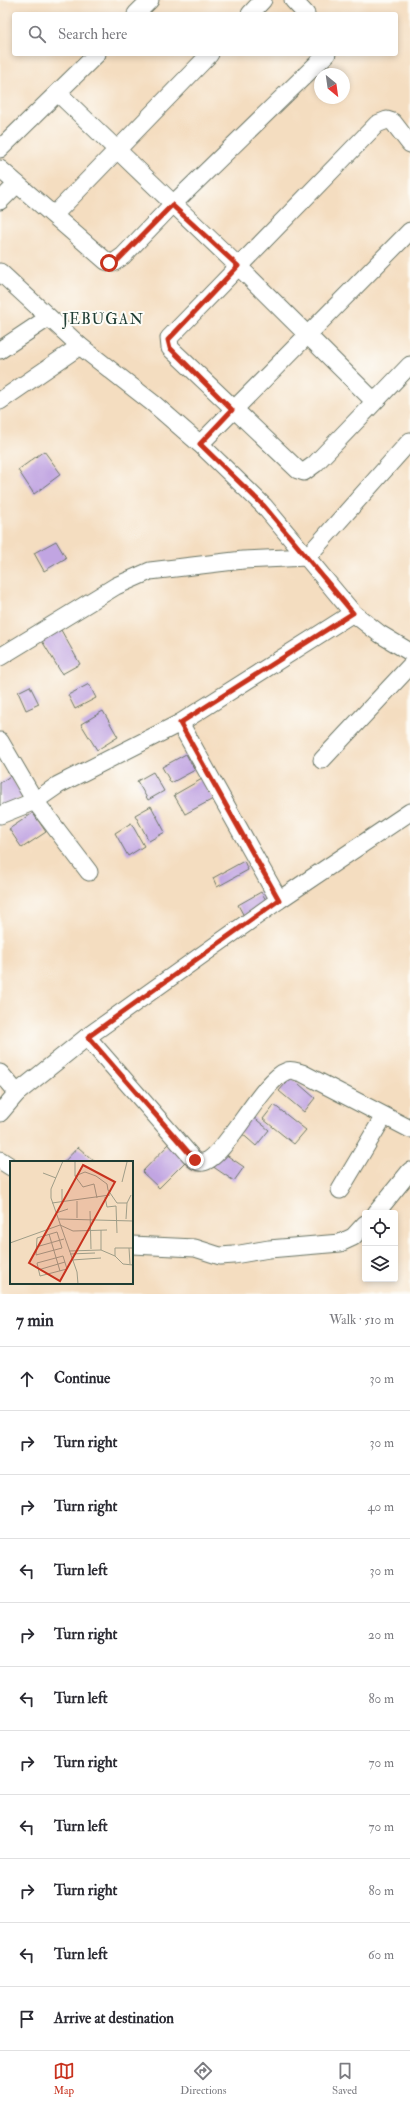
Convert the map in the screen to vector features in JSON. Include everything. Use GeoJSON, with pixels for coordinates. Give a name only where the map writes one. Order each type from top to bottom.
{"type":"FeatureCollection","features":[{"type":"Feature","properties":{"kind":"street"},"geometry":{"type":"LineString","coordinates":[[138,12],[150,0]]}},
{"type":"Feature","properties":{"kind":"street"},"geometry":{"type":"LineString","coordinates":[[252,12],[263,0]]}},
{"type":"Feature","properties":{"kind":"street"},"geometry":{"type":"LineString","coordinates":[[293,0],[304,12]]}},
{"type":"Feature","properties":{"kind":"street"},"geometry":{"type":"LineString","coordinates":[[0,148],[95,56]]}},
{"type":"Feature","properties":{"kind":"street"},"geometry":{"type":"LineString","coordinates":[[54,215],[208,56]]}},
{"type":"Feature","properties":{"kind":"street"},"geometry":{"type":"LineString","coordinates":[[0,169],[106,261],[113,263],[122,256],[172,205],[325,56]]}},
{"type":"Feature","properties":{"kind":"street"},"geometry":{"type":"LineString","coordinates":[[58,93],[172,205],[238,266],[374,401]]}},
{"type":"Feature","properties":{"kind":"street"},"geometry":{"type":"LineString","coordinates":[[410,144],[393,122],[387,120],[377,124],[169,338],[168,343],[170,348],[232,410],[298,470],[304,472],[315,464],[410,365]]}},
{"type":"Feature","properties":{"kind":"street"},"geometry":{"type":"LineString","coordinates":[[0,201],[17,184]]}},
{"type":"Feature","properties":{"kind":"street"},"geometry":{"type":"LineString","coordinates":[[200,444],[410,231]]}},
{"type":"Feature","properties":{"kind":"street"},"geometry":{"type":"LineString","coordinates":[[0,272],[80,346],[154,404],[200,444],[264,506],[353,613],[380,634],[410,652]]}},
{"type":"Feature","properties":{"kind":"street"},"geometry":{"type":"LineString","coordinates":[[0,350],[48,318]]}},
{"type":"Feature","properties":{"kind":"street"},"geometry":{"type":"LineString","coordinates":[[0,401],[80,346]]}},
{"type":"Feature","properties":{"kind":"street"},"geometry":{"type":"LineString","coordinates":[[0,657],[116,586],[150,571],[243,560],[307,557],[410,441]]}},
{"type":"Feature","properties":{"kind":"street"},"geometry":{"type":"LineString","coordinates":[[0,815],[34,801],[58,785],[180,723],[353,613]]}},
{"type":"Feature","properties":{"kind":"street"},"geometry":{"type":"LineString","coordinates":[[322,760],[410,666]]}},
{"type":"Feature","properties":{"kind":"street"},"geometry":{"type":"LineString","coordinates":[[180,723],[279,900]]}},
{"type":"Feature","properties":{"kind":"street"},"geometry":{"type":"LineString","coordinates":[[0,741],[34,801],[89,872]]}},
{"type":"Feature","properties":{"kind":"street"},"geometry":{"type":"LineString","coordinates":[[0,1113],[17,1093],[88,1037],[279,900],[410,812]]}},
{"type":"Feature","properties":{"kind":"street"},"geometry":{"type":"LineString","coordinates":[[88,1037],[190,1155],[200,1162],[204,1162],[217,1152],[271,1082],[287,1071],[293,1070],[302,1073],[410,1129]]}},
{"type":"Feature","properties":{"kind":"street"},"geometry":{"type":"LineString","coordinates":[[0,1073],[17,1093]]}},
{"type":"Feature","properties":{"kind":"street"},"geometry":{"type":"LineString","coordinates":[[340,1190],[384,1116]]}},
{"type":"Feature","properties":{"kind":"street"},"geometry":{"type":"LineString","coordinates":[[0,1160],[10,1166]]}},
{"type":"Feature","properties":{"kind":"street"},"geometry":{"type":"LineString","coordinates":[[378,1210],[410,1171]]}},
{"type":"Feature","properties":{"kind":"street"},"geometry":{"type":"LineString","coordinates":[[133,1245],[194,1248],[220,1256],[234,1255],[269,1248],[340,1243],[353,1237],[362,1227]]}},
{"type":"Feature","properties":{"kind":"building"},"geometry":{"type":"Polygon","coordinates":[[[44,451],[61,474],[34,494],[18,470],[44,451]]]}},
{"type":"Feature","properties":{"kind":"building"},"geometry":{"type":"Polygon","coordinates":[[[56,541],[66,558],[44,571],[34,553],[56,541]]]}},
{"type":"Feature","properties":{"kind":"building"},"geometry":{"type":"Polygon","coordinates":[[[61,630],[80,664],[62,674],[42,641],[61,630]]]}},
{"type":"Feature","properties":{"kind":"building"},"geometry":{"type":"Polygon","coordinates":[[[89,684],[96,698],[75,709],[68,695],[89,684]]]}},
{"type":"Feature","properties":{"kind":"building"},"geometry":{"type":"Polygon","coordinates":[[[30,686],[39,704],[26,710],[18,692],[30,686]]]}},
{"type":"Feature","properties":{"kind":"building"},"geometry":{"type":"Polygon","coordinates":[[[103,711],[118,737],[97,750],[81,724],[103,711]]]}},
{"type":"Feature","properties":{"kind":"building"},"geometry":{"type":"Polygon","coordinates":[[[186,754],[195,770],[171,783],[162,767],[186,754]]]}},
{"type":"Feature","properties":{"kind":"building"},"geometry":{"type":"Polygon","coordinates":[[[153,772],[164,791],[148,800],[137,781],[153,772]]]}},
{"type":"Feature","properties":{"kind":"building"},"geometry":{"type":"Polygon","coordinates":[[[10,776],[23,796],[3,809],[0,804],[0,783],[10,776]]]}},
{"type":"Feature","properties":{"kind":"building"},"geometry":{"type":"Polygon","coordinates":[[[202,779],[213,799],[185,814],[174,795],[202,779]]]}},
{"type":"Feature","properties":{"kind":"building"},"geometry":{"type":"Polygon","coordinates":[[[151,806],[165,832],[149,841],[135,815],[151,806]]]}},
{"type":"Feature","properties":{"kind":"building"},"geometry":{"type":"Polygon","coordinates":[[[33,813],[46,832],[22,848],[9,829],[33,813]]]}},
{"type":"Feature","properties":{"kind":"building"},"geometry":{"type":"Polygon","coordinates":[[[131,823],[144,846],[128,856],[115,833],[131,823]]]}},
{"type":"Feature","properties":{"kind":"building"},"geometry":{"type":"Polygon","coordinates":[[[244,861],[248,870],[217,887],[213,878],[244,861]]]}},
{"type":"Feature","properties":{"kind":"building"},"geometry":{"type":"Polygon","coordinates":[[[261,892],[268,903],[244,916],[238,905],[261,892]]]}},
{"type":"Feature","properties":{"kind":"building"},"geometry":{"type":"Polygon","coordinates":[[[291,1077],[315,1098],[304,1112],[279,1091],[291,1077]]]}},
{"type":"Feature","properties":{"kind":"building"},"geometry":{"type":"Polygon","coordinates":[[[274,1105],[306,1130],[294,1144],[263,1119],[274,1105]]]}},
{"type":"Feature","properties":{"kind":"building"},"geometry":{"type":"Polygon","coordinates":[[[252,1116],[269,1130],[256,1146],[239,1131],[252,1116]]]}},
{"type":"Feature","properties":{"kind":"building"},"geometry":{"type":"Polygon","coordinates":[[[169,1144],[186,1161],[159,1188],[142,1172],[169,1144]]]}},
{"type":"Feature","properties":{"kind":"building"},"geometry":{"type":"Polygon","coordinates":[[[78,1147],[94,1161],[65,1161],[78,1147]]]}},
{"type":"Feature","properties":{"kind":"building"},"geometry":{"type":"Polygon","coordinates":[[[222,1152],[244,1167],[234,1181],[212,1166],[222,1152]]]}},
{"type":"Feature","properties":{"kind":"district","name":"JEBUGAN"},"geometry":{"type":"Point","coordinates":[103,319]}},
{"type":"Feature","properties":{"kind":"route"},"geometry":{"type":"LineString","coordinates":[[109,263],[117,261],[172,205],[238,266],[168,340],[170,348],[232,410],[200,444],[264,506],[353,613],[180,723],[279,900],[203,956],[88,1037],[195,1160]]}}]}
